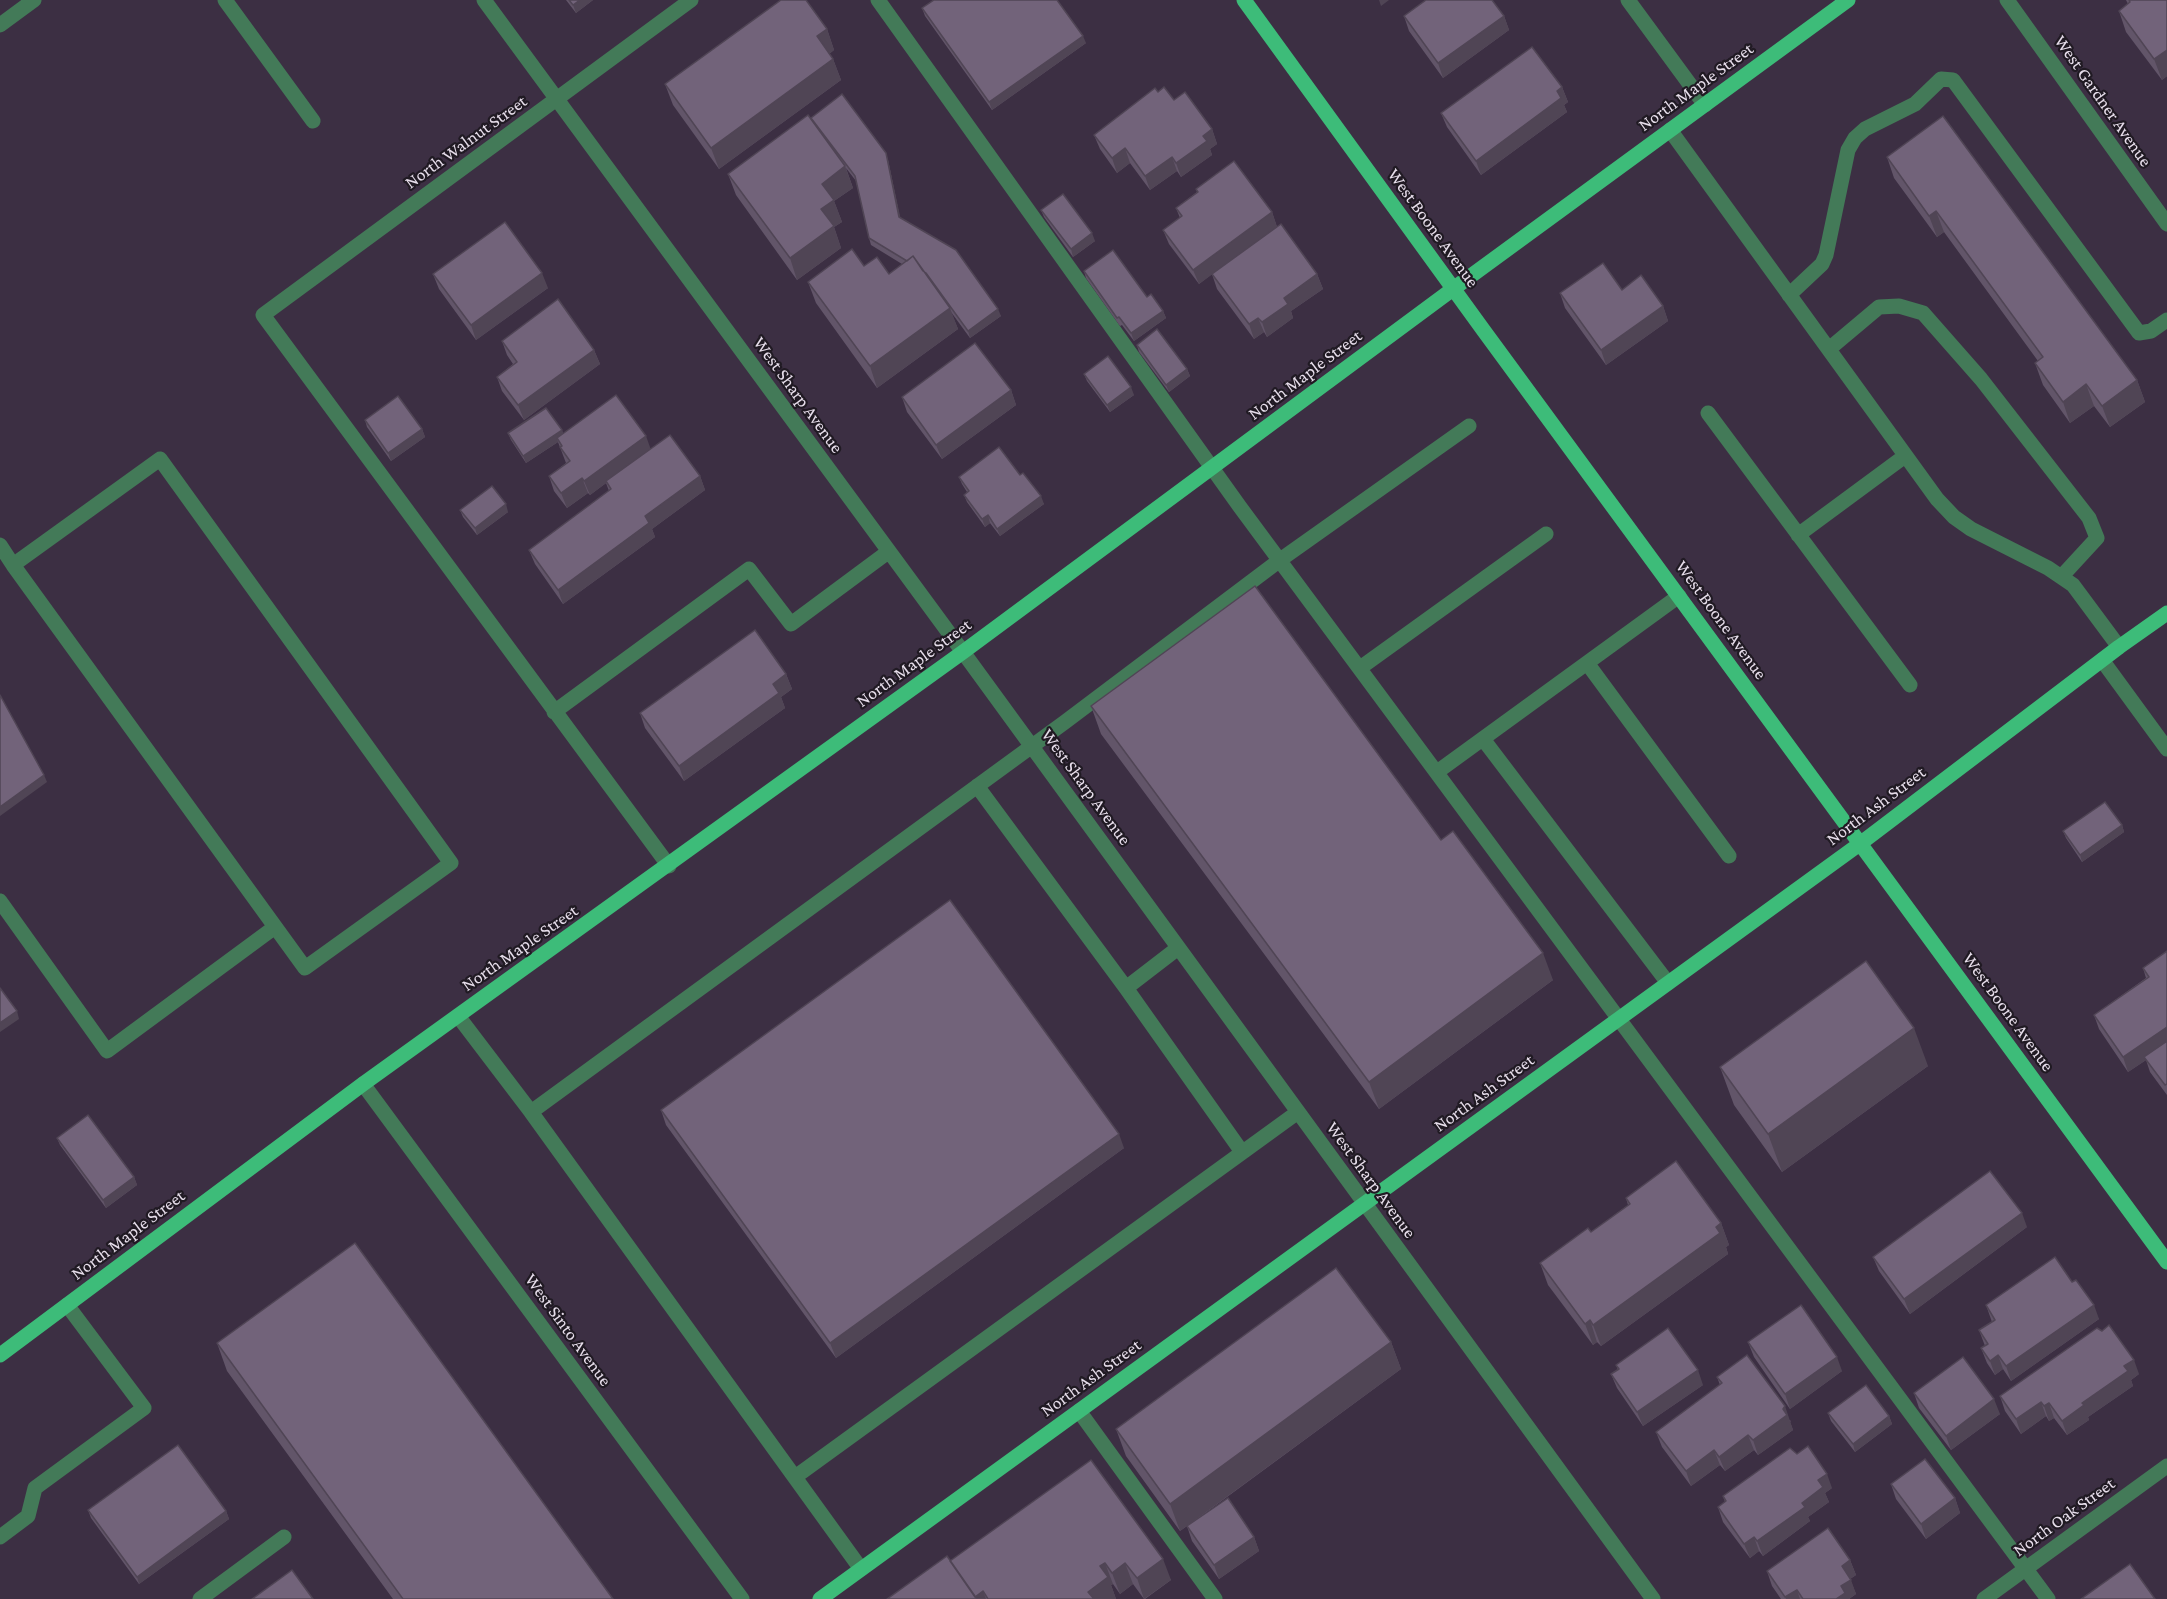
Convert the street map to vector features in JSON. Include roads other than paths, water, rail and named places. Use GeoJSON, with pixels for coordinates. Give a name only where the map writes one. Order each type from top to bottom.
{"type":"FeatureCollection","features":[{"type":"Feature","properties":{"kind":"main road","name":"West Boone Avenue"},"geometry":{"type":"LineString","coordinates":[[1244,0],[1453,289],[2167,1262]]}},
{"type":"Feature","properties":{"kind":"main road","name":"North Maple Street"},"geometry":{"type":"LineString","coordinates":[[0,1355],[363,1084],[669,866],[963,652],[1848,0]]}},
{"type":"Feature","properties":{"kind":"main road","name":"North Ash Street"},"geometry":{"type":"LineString","coordinates":[[820,1599],[1861,843],[2167,613]]}},
{"type":"Feature","properties":{"kind":"street"},"geometry":{"type":"LineString","coordinates":[[0,25],[34,0]]}},
{"type":"Feature","properties":{"kind":"street"},"geometry":{"type":"LineString","coordinates":[[225,0],[313,121]]}},
{"type":"Feature","properties":{"kind":"street","name":"West Sharp Avenue"},"geometry":{"type":"LineString","coordinates":[[484,0],[1032,746],[1653,1599]]}},
{"type":"Feature","properties":{"kind":"street","name":"North Walnut Street"},"geometry":{"type":"LineString","coordinates":[[554,712],[262,315],[691,0]]}},
{"type":"Feature","properties":{"kind":"street"},"geometry":{"type":"LineString","coordinates":[[878,0],[1212,468],[2048,1599]]}},
{"type":"Feature","properties":{"kind":"street"},"geometry":{"type":"LineString","coordinates":[[1628,0],[1705,105]]}},
{"type":"Feature","properties":{"kind":"street","name":"West Gardner Avenue"},"geometry":{"type":"LineString","coordinates":[[2007,0],[2167,224]]}},
{"type":"Feature","properties":{"kind":"street"},"geometry":{"type":"LineString","coordinates":[[1789,295],[1822,264],[1826,255],[1848,150],[1855,138],[1865,129],[1915,104],[1941,79],[1953,80],[2139,333],[2151,331],[2167,320]]}},
{"type":"Feature","properties":{"kind":"street"},"geometry":{"type":"LineString","coordinates":[[1670,130],[1937,499],[1954,517],[1971,529],[2062,576],[2073,585],[2119,647]]}},
{"type":"Feature","properties":{"kind":"street"},"geometry":{"type":"LineString","coordinates":[[1828,349],[1879,308],[1899,306],[1923,313],[1981,379],[2089,518],[2097,538],[2062,576]]}},
{"type":"Feature","properties":{"kind":"street"},"geometry":{"type":"LineString","coordinates":[[1708,414],[1910,686]]}},
{"type":"Feature","properties":{"kind":"street"},"geometry":{"type":"LineString","coordinates":[[531,1112],[1032,746],[1280,560],[1469,426]]}},
{"type":"Feature","properties":{"kind":"street"},"geometry":{"type":"LineString","coordinates":[[1798,535],[1905,456]]}},
{"type":"Feature","properties":{"kind":"street"},"geometry":{"type":"LineString","coordinates":[[0,545],[13,565],[305,969],[451,863],[160,459],[13,565]]}},
{"type":"Feature","properties":{"kind":"street"},"geometry":{"type":"LineString","coordinates":[[1360,668],[1546,534]]}},
{"type":"Feature","properties":{"kind":"street"},"geometry":{"type":"LineString","coordinates":[[669,866],[554,712],[749,569],[791,624],[888,552]]}},
{"type":"Feature","properties":{"kind":"street"},"geometry":{"type":"LineString","coordinates":[[1437,772],[1679,596]]}},
{"type":"Feature","properties":{"kind":"street"},"geometry":{"type":"LineString","coordinates":[[2102,660],[2167,749]]}},
{"type":"Feature","properties":{"kind":"street"},"geometry":{"type":"LineString","coordinates":[[1587,663],[1729,856]]}},
{"type":"Feature","properties":{"kind":"street"},"geometry":{"type":"LineString","coordinates":[[1483,739],[1668,983]]}},
{"type":"Feature","properties":{"kind":"street"},"geometry":{"type":"LineString","coordinates":[[977,786],[1126,988],[1242,1152]]}},
{"type":"Feature","properties":{"kind":"street"},"geometry":{"type":"LineString","coordinates":[[0,901],[107,1051],[275,927]]}},
{"type":"Feature","properties":{"kind":"street"},"geometry":{"type":"LineString","coordinates":[[1126,988],[1178,948]]}},
{"type":"Feature","properties":{"kind":"street"},"geometry":{"type":"LineString","coordinates":[[458,1016],[531,1112],[861,1569]]}},
{"type":"Feature","properties":{"kind":"street","name":"West Sinto Avenue"},"geometry":{"type":"LineString","coordinates":[[363,1084],[742,1599]]}},
{"type":"Feature","properties":{"kind":"street"},"geometry":{"type":"LineString","coordinates":[[795,1478],[1298,1112]]}},
{"type":"Feature","properties":{"kind":"street"},"geometry":{"type":"LineString","coordinates":[[0,1537],[28,1516],[35,1488],[144,1408],[67,1305]]}},
{"type":"Feature","properties":{"kind":"street"},"geometry":{"type":"LineString","coordinates":[[1079,1411],[1215,1599]]}},
{"type":"Feature","properties":{"kind":"street","name":"North Oak Street"},"geometry":{"type":"LineString","coordinates":[[1984,1599],[2167,1466]]}},
{"type":"Feature","properties":{"kind":"street"},"geometry":{"type":"LineString","coordinates":[[200,1599],[284,1537]]}}]}
